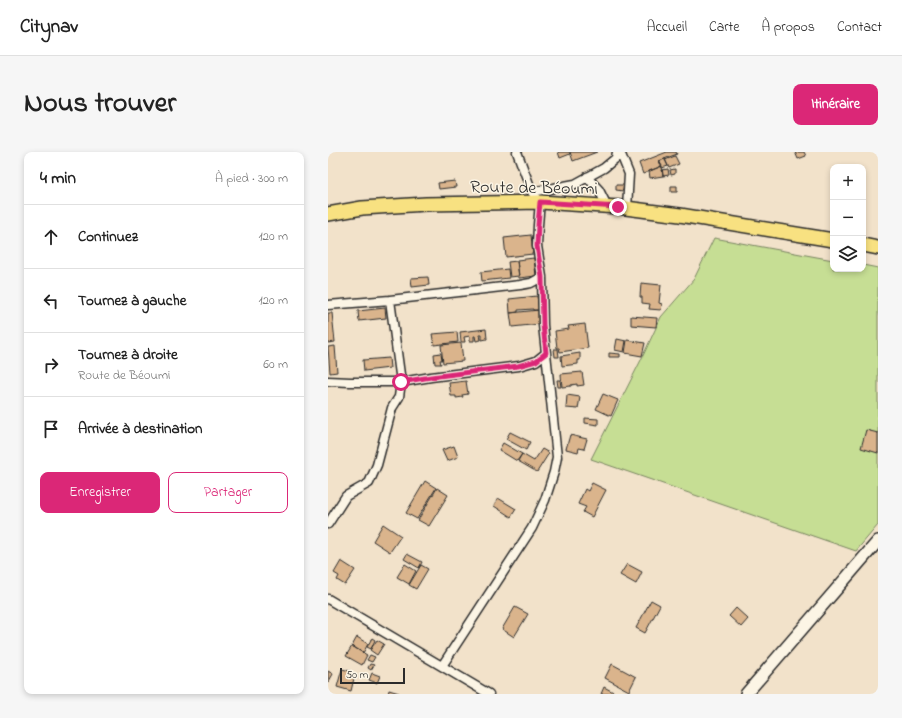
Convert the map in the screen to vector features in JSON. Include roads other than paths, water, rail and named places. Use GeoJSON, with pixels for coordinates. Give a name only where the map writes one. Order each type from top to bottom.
{"type":"FeatureCollection","features":[{"type":"Feature","properties":{"kind":"main road","name":"Route de Béoumi"},"geometry":{"type":"LineString","coordinates":[[328,214],[362,208],[426,204],[540,202],[627,208],[680,215],[830,240]]}},
{"type":"Feature","properties":{"kind":"main road"},"geometry":{"type":"LineString","coordinates":[[866,246],[878,248]]}},
{"type":"Feature","properties":{"kind":"main road"},"geometry":{"type":"LineString","coordinates":[[746,694],[878,541]]}},
{"type":"Feature","properties":{"kind":"street"},"geometry":{"type":"LineString","coordinates":[[442,666],[532,528],[545,500],[557,457],[543,325],[542,277],[537,246],[540,202],[532,192],[517,152]]}},
{"type":"Feature","properties":{"kind":"street"},"geometry":{"type":"LineString","coordinates":[[532,192],[575,184],[604,168],[616,158],[617,152]]}},
{"type":"Feature","properties":{"kind":"street"},"geometry":{"type":"LineString","coordinates":[[620,152],[629,174],[627,208]]}},
{"type":"Feature","properties":{"kind":"street"},"geometry":{"type":"LineString","coordinates":[[586,177],[600,190],[607,206]]}},
{"type":"Feature","properties":{"kind":"street"},"geometry":{"type":"LineString","coordinates":[[328,305],[390,300],[520,285],[542,277]]}},
{"type":"Feature","properties":{"kind":"street"},"geometry":{"type":"LineString","coordinates":[[328,524],[346,496],[369,483],[377,465],[392,408],[399,397],[401,382],[390,300]]}},
{"type":"Feature","properties":{"kind":"street"},"geometry":{"type":"LineString","coordinates":[[328,381],[401,382],[518,366],[536,361],[546,353]]}},
{"type":"Feature","properties":{"kind":"street"},"geometry":{"type":"LineString","coordinates":[[328,599],[489,694]]}}]}
